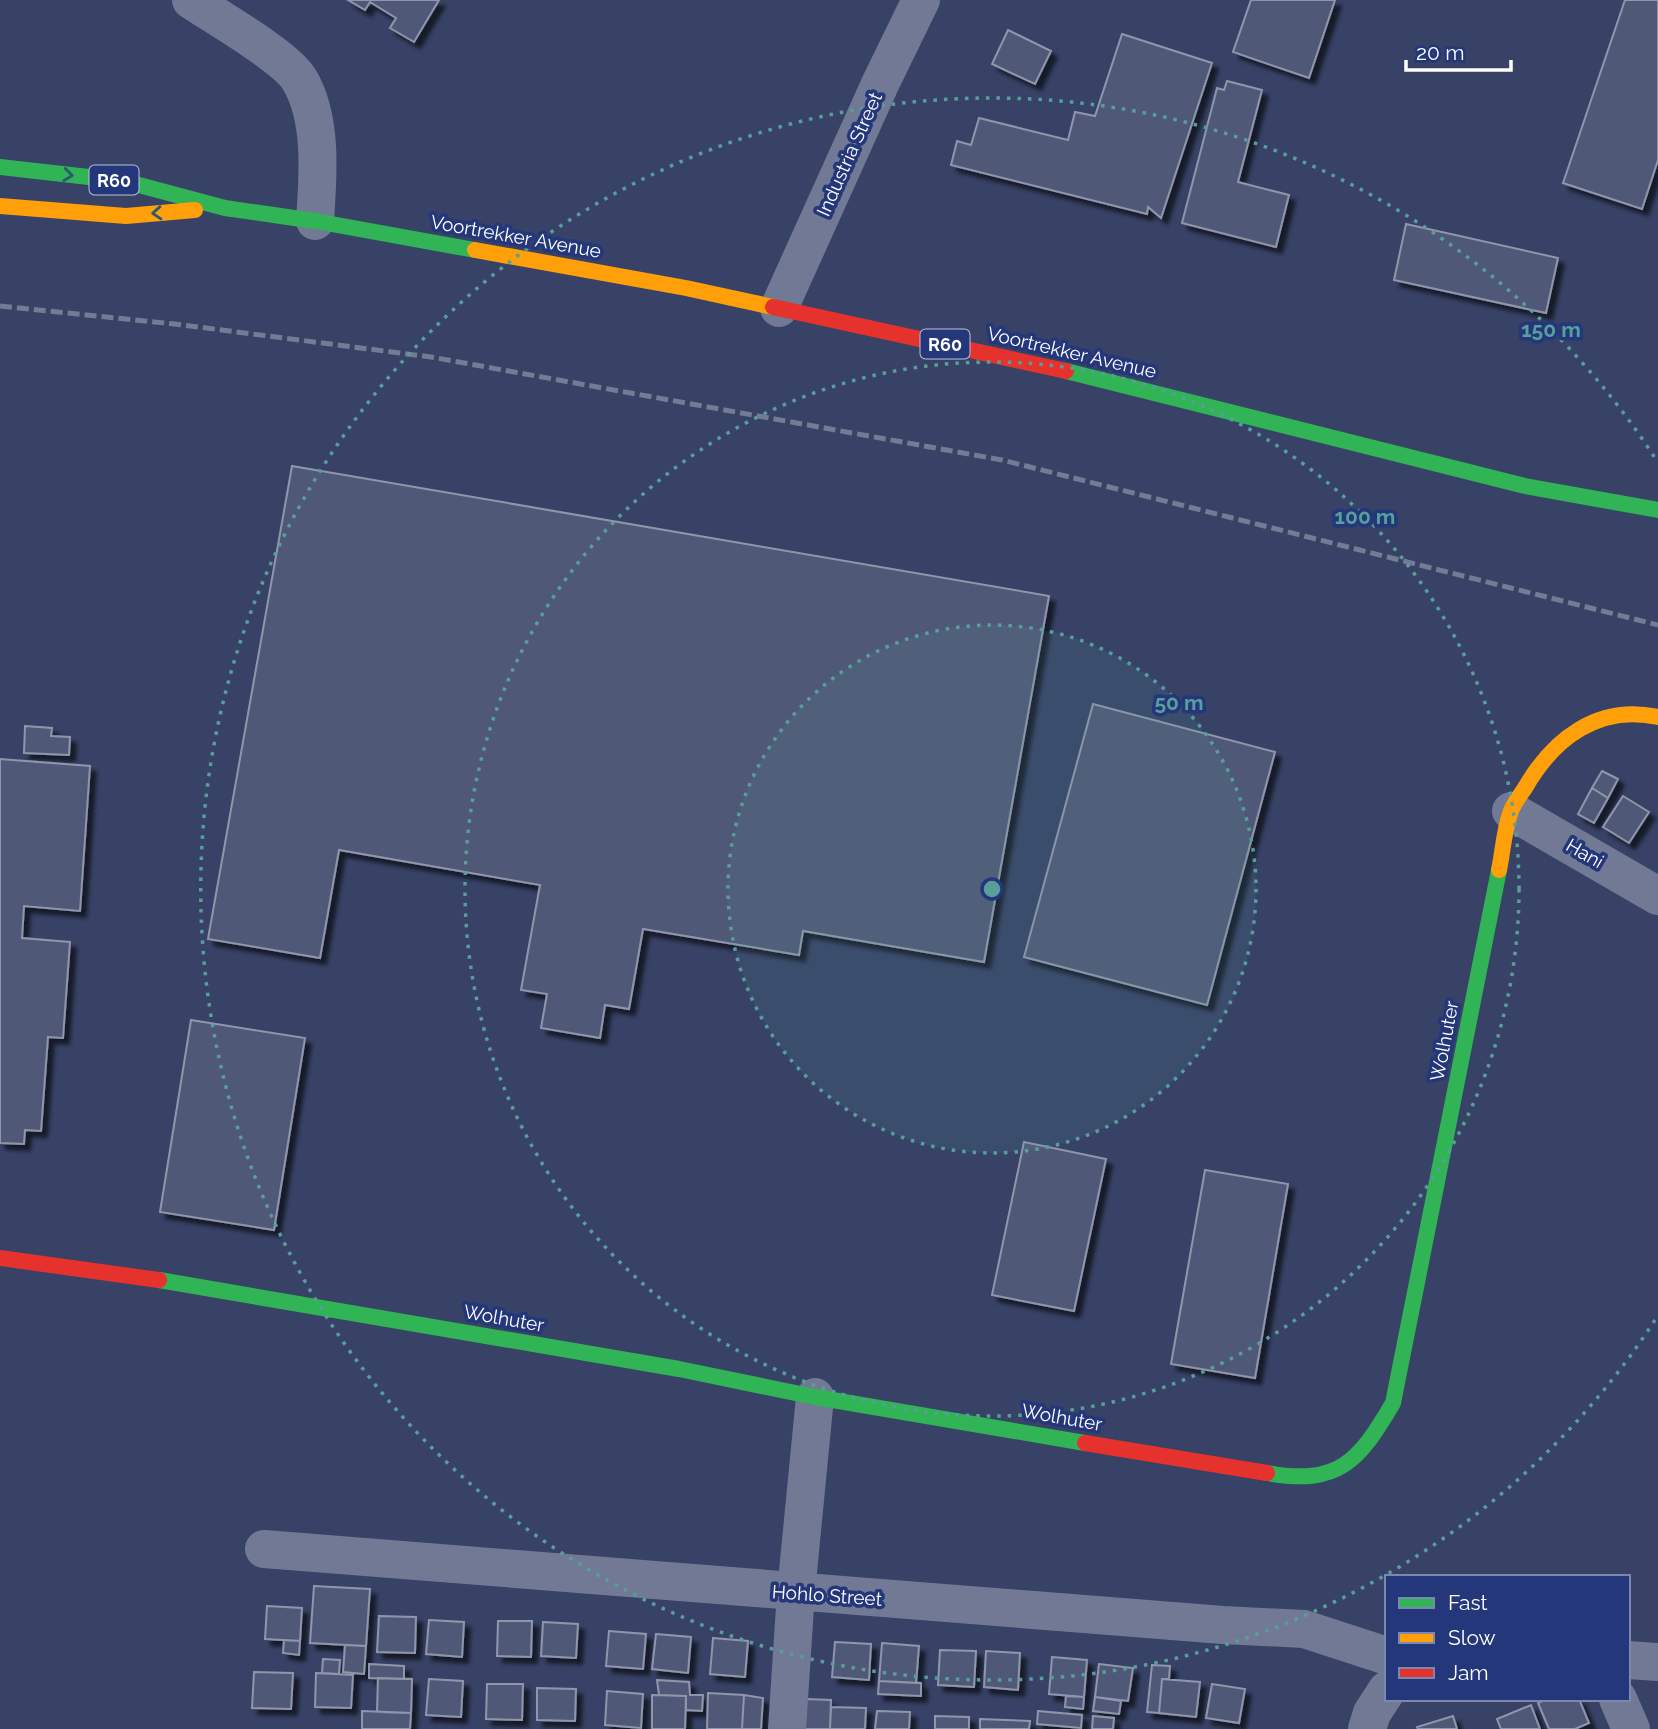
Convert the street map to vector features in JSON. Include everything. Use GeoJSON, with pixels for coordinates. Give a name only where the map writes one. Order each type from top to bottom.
{"type":"FeatureCollection","features":[{"type":"Feature","properties":{"kind":"street"},"geometry":{"type":"LineString","coordinates":[[191,0],[262,47],[290,68],[299,79],[311,110],[317,137],[315,221]]}},
{"type":"Feature","properties":{"kind":"street","name":"Industria Street"},"geometry":{"type":"LineString","coordinates":[[779,308],[921,0]]}},
{"type":"Feature","properties":{"kind":"street","name":"Voortrekker Avenue"},"geometry":{"type":"LineString","coordinates":[[0,167],[124,181],[225,208],[315,221],[686,288],[1108,380],[1490,478],[1658,510]]}},
{"type":"Feature","properties":{"kind":"street","name":"Voortrekker Avenue"},"geometry":{"type":"LineString","coordinates":[[0,206],[126,216],[225,208]]}},
{"type":"Feature","properties":{"kind":"street","name":"Wolhuter"},"geometry":{"type":"LineString","coordinates":[[0,1258],[118,1273],[679,1369],[814,1397],[1276,1475],[1323,1475],[1350,1461],[1376,1433],[1393,1403],[1511,811],[1550,749],[1570,732],[1625,713],[1658,717]]}},
{"type":"Feature","properties":{"kind":"street","name":"Hani"},"geometry":{"type":"LineString","coordinates":[[1511,811],[1658,896]]}},
{"type":"Feature","properties":{"kind":"street"},"geometry":{"type":"LineString","coordinates":[[787,1729],[796,1592],[814,1397]]}},
{"type":"Feature","properties":{"kind":"street","name":"Hohlo Street"},"geometry":{"type":"LineString","coordinates":[[264,1549],[1223,1625],[1304,1629],[1385,1655]]}},
{"type":"Feature","properties":{"kind":"street"},"geometry":{"type":"LineString","coordinates":[[1630,1660],[1658,1662]]}},
{"type":"Feature","properties":{"kind":"street"},"geometry":{"type":"LineString","coordinates":[[1367,1729],[1372,1713],[1385,1693]]}},
{"type":"Feature","properties":{"kind":"street"},"geometry":{"type":"LineString","coordinates":[[1619,1701],[1630,1729]]}},
{"type":"Feature","properties":{"kind":"building"},"geometry":{"type":"Polygon","coordinates":[[[348,0],[439,0],[414,42],[390,28],[396,18],[370,2],[365,10],[348,0]]]}},
{"type":"Feature","properties":{"kind":"building"},"geometry":{"type":"Polygon","coordinates":[[[1251,0],[1335,0],[1309,78],[1233,52],[1251,0]]]}},
{"type":"Feature","properties":{"kind":"building"},"geometry":{"type":"Polygon","coordinates":[[[1625,0],[1658,0],[1658,160],[1642,209],[1563,183],[1625,0]]]}},
{"type":"Feature","properties":{"kind":"building"},"geometry":{"type":"Polygon","coordinates":[[[1008,30],[1051,51],[1035,84],[992,64],[1008,30]]]}},
{"type":"Feature","properties":{"kind":"building"},"geometry":{"type":"Polygon","coordinates":[[[1122,34],[1212,63],[1161,218],[1148,207],[1147,214],[951,165],[957,141],[971,145],[979,118],[1068,140],[1075,112],[1095,116],[1122,34]]]}},
{"type":"Feature","properties":{"kind":"building"},"geometry":{"type":"Polygon","coordinates":[[[1227,81],[1262,90],[1238,182],[1289,195],[1276,247],[1182,223],[1217,88],[1224,90],[1227,81]]]}},
{"type":"Feature","properties":{"kind":"building"},"geometry":{"type":"Polygon","coordinates":[[[1406,224],[1558,258],[1546,313],[1394,280],[1406,224]]]}},
{"type":"Feature","properties":{"kind":"building"},"geometry":{"type":"Polygon","coordinates":[[[292,466],[1049,596],[984,962],[803,931],[799,955],[643,929],[629,1009],[605,1005],[600,1038],[541,1028],[547,994],[521,990],[540,885],[339,850],[320,958],[208,939],[292,466]]]}},
{"type":"Feature","properties":{"kind":"building"},"geometry":{"type":"Polygon","coordinates":[[[1093,704],[1275,752],[1207,1005],[1024,957],[1093,704]]]}},
{"type":"Feature","properties":{"kind":"building"},"geometry":{"type":"Polygon","coordinates":[[[25,726],[52,728],[51,736],[70,737],[69,755],[24,753],[25,726]]]}},
{"type":"Feature","properties":{"kind":"building"},"geometry":{"type":"Polygon","coordinates":[[[0,759],[90,766],[80,911],[24,906],[22,938],[70,942],[63,1038],[48,1037],[41,1131],[25,1130],[24,1144],[0,1143],[0,759]]]}},
{"type":"Feature","properties":{"kind":"building"},"geometry":{"type":"Polygon","coordinates":[[[1602,771],[1618,779],[1608,798],[1592,788],[1602,771]]]}},
{"type":"Feature","properties":{"kind":"building"},"geometry":{"type":"Polygon","coordinates":[[[1592,788],[1608,798],[1594,823],[1578,814],[1592,788]]]}},
{"type":"Feature","properties":{"kind":"building"},"geometry":{"type":"Polygon","coordinates":[[[1623,796],[1649,812],[1629,843],[1603,827],[1623,796]]]}},
{"type":"Feature","properties":{"kind":"building"},"geometry":{"type":"Polygon","coordinates":[[[191,1020],[305,1038],[274,1230],[160,1212],[191,1020]]]}},
{"type":"Feature","properties":{"kind":"building"},"geometry":{"type":"Polygon","coordinates":[[[1024,1142],[1106,1159],[1074,1311],[992,1295],[1024,1142]]]}},
{"type":"Feature","properties":{"kind":"building"},"geometry":{"type":"Polygon","coordinates":[[[1205,1170],[1288,1184],[1255,1378],[1171,1364],[1205,1170]]]}},
{"type":"Feature","properties":{"kind":"building"},"geometry":{"type":"Polygon","coordinates":[[[314,1586],[370,1589],[366,1646],[310,1643],[314,1586]]]}},
{"type":"Feature","properties":{"kind":"building"},"geometry":{"type":"Polygon","coordinates":[[[267,1606],[302,1608],[300,1641],[265,1639],[267,1606]]]}},
{"type":"Feature","properties":{"kind":"building"},"geometry":{"type":"Polygon","coordinates":[[[379,1616],[416,1617],[415,1653],[377,1652],[379,1616]]]}},
{"type":"Feature","properties":{"kind":"building"},"geometry":{"type":"Polygon","coordinates":[[[429,1620],[464,1622],[462,1657],[426,1654],[429,1620]]]}},
{"type":"Feature","properties":{"kind":"building"},"geometry":{"type":"Polygon","coordinates":[[[498,1621],[532,1621],[531,1657],[497,1656],[498,1621]]]}},
{"type":"Feature","properties":{"kind":"building"},"geometry":{"type":"Polygon","coordinates":[[[543,1622],[578,1624],[576,1658],[541,1656],[543,1622]]]}},
{"type":"Feature","properties":{"kind":"building"},"geometry":{"type":"Polygon","coordinates":[[[609,1631],[646,1634],[643,1669],[606,1666],[609,1631]]]}},
{"type":"Feature","properties":{"kind":"building"},"geometry":{"type":"Polygon","coordinates":[[[656,1634],[691,1637],[688,1673],[652,1669],[656,1634]]]}},
{"type":"Feature","properties":{"kind":"building"},"geometry":{"type":"Polygon","coordinates":[[[713,1638],[748,1641],[745,1677],[710,1674],[713,1638]]]}},
{"type":"Feature","properties":{"kind":"building"},"geometry":{"type":"Polygon","coordinates":[[[284,1640],[300,1641],[299,1655],[283,1653],[284,1640]]]}},
{"type":"Feature","properties":{"kind":"building"},"geometry":{"type":"Polygon","coordinates":[[[835,1642],[871,1644],[869,1680],[832,1677],[835,1642]]]}},
{"type":"Feature","properties":{"kind":"building"},"geometry":{"type":"Polygon","coordinates":[[[882,1643],[919,1646],[916,1683],[879,1681],[882,1643]]]}},
{"type":"Feature","properties":{"kind":"building"},"geometry":{"type":"Polygon","coordinates":[[[345,1645],[366,1646],[364,1674],[343,1672],[345,1645]]]}},
{"type":"Feature","properties":{"kind":"building"},"geometry":{"type":"Polygon","coordinates":[[[940,1650],[976,1651],[974,1687],[938,1685],[940,1650]]]}},
{"type":"Feature","properties":{"kind":"building"},"geometry":{"type":"Polygon","coordinates":[[[986,1651],[1020,1653],[1018,1690],[984,1687],[986,1651]]]}},
{"type":"Feature","properties":{"kind":"building"},"geometry":{"type":"Polygon","coordinates":[[[1052,1657],[1087,1660],[1084,1697],[1049,1694],[1052,1657]]]}},
{"type":"Feature","properties":{"kind":"building"},"geometry":{"type":"Polygon","coordinates":[[[323,1659],[340,1660],[339,1674],[322,1673],[323,1659]]]}},
{"type":"Feature","properties":{"kind":"building"},"geometry":{"type":"Polygon","coordinates":[[[369,1664],[404,1666],[404,1679],[369,1678],[369,1664]]]}},
{"type":"Feature","properties":{"kind":"building"},"geometry":{"type":"Polygon","coordinates":[[[1099,1664],[1133,1668],[1128,1701],[1095,1697],[1099,1664]]]}},
{"type":"Feature","properties":{"kind":"building"},"geometry":{"type":"Polygon","coordinates":[[[1152,1665],[1170,1666],[1169,1679],[1162,1679],[1159,1713],[1147,1712],[1152,1665]]]}},
{"type":"Feature","properties":{"kind":"building"},"geometry":{"type":"Polygon","coordinates":[[[254,1672],[293,1673],[291,1709],[252,1708],[254,1672]]]}},
{"type":"Feature","properties":{"kind":"building"},"geometry":{"type":"Polygon","coordinates":[[[316,1673],[353,1675],[351,1708],[315,1707],[316,1673]]]}},
{"type":"Feature","properties":{"kind":"building"},"geometry":{"type":"Polygon","coordinates":[[[378,1678],[412,1679],[411,1713],[377,1712],[378,1678]]]}},
{"type":"Feature","properties":{"kind":"building"},"geometry":{"type":"Polygon","coordinates":[[[429,1679],[463,1681],[461,1717],[426,1715],[429,1679]]]}},
{"type":"Feature","properties":{"kind":"building"},"geometry":{"type":"Polygon","coordinates":[[[1162,1679],[1200,1682],[1196,1717],[1159,1713],[1162,1679]]]}},
{"type":"Feature","properties":{"kind":"building"},"geometry":{"type":"Polygon","coordinates":[[[657,1680],[689,1682],[690,1695],[703,1695],[702,1711],[686,1710],[686,1696],[659,1695],[657,1680]]]}},
{"type":"Feature","properties":{"kind":"building"},"geometry":{"type":"Polygon","coordinates":[[[879,1681],[921,1683],[921,1696],[878,1694],[879,1681]]]}},
{"type":"Feature","properties":{"kind":"building"},"geometry":{"type":"Polygon","coordinates":[[[487,1684],[523,1684],[522,1720],[486,1719],[487,1684]]]}},
{"type":"Feature","properties":{"kind":"building"},"geometry":{"type":"Polygon","coordinates":[[[1212,1684],[1245,1689],[1239,1723],[1206,1718],[1212,1684]]]}},
{"type":"Feature","properties":{"kind":"building"},"geometry":{"type":"Polygon","coordinates":[[[537,1688],[576,1689],[575,1721],[537,1720],[537,1688]]]}},
{"type":"Feature","properties":{"kind":"building"},"geometry":{"type":"Polygon","coordinates":[[[607,1691],[643,1694],[641,1728],[605,1725],[607,1691]]]}},
{"type":"Feature","properties":{"kind":"building"},"geometry":{"type":"Polygon","coordinates":[[[708,1693],[744,1695],[742,1729],[707,1729],[708,1693]]]}},
{"type":"Feature","properties":{"kind":"building"},"geometry":{"type":"Polygon","coordinates":[[[652,1695],[686,1696],[685,1729],[652,1729],[652,1695]]]}},
{"type":"Feature","properties":{"kind":"building"},"geometry":{"type":"Polygon","coordinates":[[[744,1695],[763,1698],[761,1729],[742,1729],[744,1695]]]}},
{"type":"Feature","properties":{"kind":"building"},"geometry":{"type":"Polygon","coordinates":[[[1066,1696],[1084,1697],[1083,1709],[1065,1707],[1066,1696]]]}},
{"type":"Feature","properties":{"kind":"building"},"geometry":{"type":"Polygon","coordinates":[[[1095,1697],[1121,1701],[1119,1714],[1093,1711],[1095,1697]]]}},
{"type":"Feature","properties":{"kind":"building"},"geometry":{"type":"Polygon","coordinates":[[[806,1699],[831,1700],[830,1729],[804,1729],[806,1699]]]}},
{"type":"Feature","properties":{"kind":"building"},"geometry":{"type":"Polygon","coordinates":[[[1580,1701],[1589,1723],[1575,1729],[1549,1729],[1538,1703],[1580,1701]]]}},
{"type":"Feature","properties":{"kind":"building"},"geometry":{"type":"Polygon","coordinates":[[[1531,1705],[1540,1729],[1501,1729],[1497,1719],[1531,1705]]]}},
{"type":"Feature","properties":{"kind":"building"},"geometry":{"type":"Polygon","coordinates":[[[831,1707],[866,1708],[865,1729],[830,1729],[831,1707]]]}},
{"type":"Feature","properties":{"kind":"building"},"geometry":{"type":"Polygon","coordinates":[[[362,1711],[411,1713],[410,1729],[362,1729],[362,1711]]]}},
{"type":"Feature","properties":{"kind":"building"},"geometry":{"type":"Polygon","coordinates":[[[877,1711],[910,1712],[909,1729],[875,1729],[877,1711]]]}},
{"type":"Feature","properties":{"kind":"building"},"geometry":{"type":"Polygon","coordinates":[[[1038,1711],[1082,1715],[1081,1728],[1037,1724],[1038,1711]]]}},
{"type":"Feature","properties":{"kind":"building"},"geometry":{"type":"Polygon","coordinates":[[[935,1716],[969,1717],[969,1729],[935,1729],[935,1716]]]}},
{"type":"Feature","properties":{"kind":"building"},"geometry":{"type":"Polygon","coordinates":[[[1093,1716],[1114,1718],[1113,1729],[1092,1729],[1093,1716]]]}},
{"type":"Feature","properties":{"kind":"building"},"geometry":{"type":"Polygon","coordinates":[[[1453,1716],[1457,1729],[1417,1727],[1453,1716]]]}},
{"type":"Feature","properties":{"kind":"building"},"geometry":{"type":"Polygon","coordinates":[[[980,1719],[1030,1721],[1029,1729],[980,1729],[980,1719]]]}},
{"type":"Feature","properties":{"kind":"railway"},"geometry":{"type":"LineString","coordinates":[[0,306],[175,324],[431,357],[1002,460],[1658,625]]}},
{"type":"Feature","properties":{"kind":"traffic: fast"},"geometry":{"type":"LineString","coordinates":[[0,167],[124,181],[225,208],[475,250]]}},
{"type":"Feature","properties":{"kind":"traffic: fast"},"geometry":{"type":"LineString","coordinates":[[1066,371],[1525,486],[1658,510]]}},
{"type":"Feature","properties":{"kind":"traffic: fast"},"geometry":{"type":"LineString","coordinates":[[1267,1473],[1312,1476],[1344,1465],[1369,1440],[1393,1403],[1499,870]]}},
{"type":"Feature","properties":{"kind":"traffic: fast"},"geometry":{"type":"LineString","coordinates":[[159,1280],[679,1369],[815,1397],[1085,1443]]}},
{"type":"Feature","properties":{"kind":"traffic: slow"},"geometry":{"type":"LineString","coordinates":[[0,206],[126,216],[195,210]]}},
{"type":"Feature","properties":{"kind":"traffic: slow"},"geometry":{"type":"LineString","coordinates":[[475,250],[686,288],[773,307]]}},
{"type":"Feature","properties":{"kind":"traffic: slow"},"geometry":{"type":"LineString","coordinates":[[1499,870],[1512,808],[1549,754],[1580,729],[1597,721],[1636,714],[1658,717]]}},
{"type":"Feature","properties":{"kind":"traffic: jam"},"geometry":{"type":"LineString","coordinates":[[773,307],[1066,371]]}},
{"type":"Feature","properties":{"kind":"traffic: jam"},"geometry":{"type":"LineString","coordinates":[[0,1258],[159,1280]]}},
{"type":"Feature","properties":{"kind":"traffic: jam"},"geometry":{"type":"LineString","coordinates":[[1085,1443],[1267,1473]]}}]}
